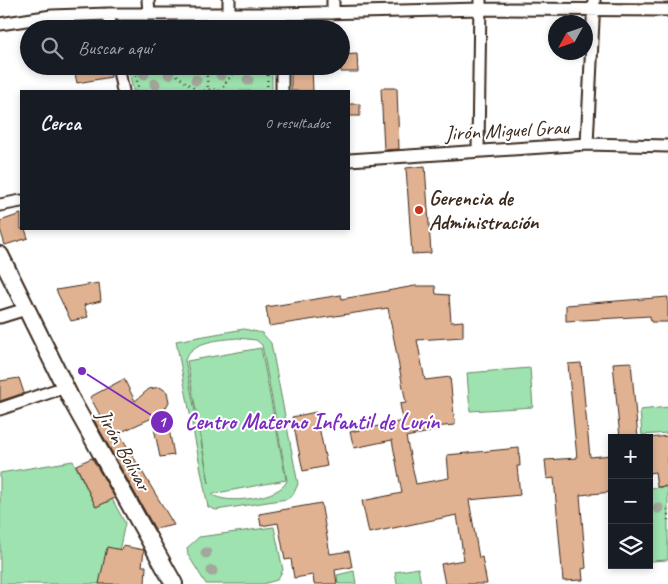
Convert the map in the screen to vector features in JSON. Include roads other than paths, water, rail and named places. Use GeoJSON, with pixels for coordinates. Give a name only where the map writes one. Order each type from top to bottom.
{"type":"FeatureCollection","features":[{"type":"Feature","properties":{"kind":"street"},"geometry":{"type":"LineString","coordinates":[[148,0],[149,14]]}},
{"type":"Feature","properties":{"kind":"street"},"geometry":{"type":"LineString","coordinates":[[229,0],[229,14]]}},
{"type":"Feature","properties":{"kind":"street"},"geometry":{"type":"LineString","coordinates":[[333,0],[333,13]]}},
{"type":"Feature","properties":{"kind":"street"},"geometry":{"type":"LineString","coordinates":[[587,144],[594,4]]}},
{"type":"Feature","properties":{"kind":"street"},"geometry":{"type":"LineString","coordinates":[[26,20],[52,16],[108,14],[333,13],[480,5],[594,4],[668,10]]}},
{"type":"Feature","properties":{"kind":"street"},"geometry":{"type":"LineString","coordinates":[[478,150],[480,5]]}},
{"type":"Feature","properties":{"kind":"street"},"geometry":{"type":"LineString","coordinates":[[108,14],[109,20]]}},
{"type":"Feature","properties":{"kind":"street"},"geometry":{"type":"LineString","coordinates":[[281,14],[281,20]]}},
{"type":"Feature","properties":{"kind":"street"},"geometry":{"type":"LineString","coordinates":[[0,24],[20,21]]}},
{"type":"Feature","properties":{"kind":"street"},"geometry":{"type":"LineString","coordinates":[[120,75],[123,90]]}},
{"type":"Feature","properties":{"kind":"street"},"geometry":{"type":"LineString","coordinates":[[282,75],[282,90]]}},
{"type":"Feature","properties":{"kind":"street","name":"Jirón Miguel Grau"},"geometry":{"type":"LineString","coordinates":[[350,160],[587,144],[668,146]]}},
{"type":"Feature","properties":{"kind":"street"},"geometry":{"type":"LineString","coordinates":[[0,204],[20,201]]}},
{"type":"Feature","properties":{"kind":"street","name":"Jirón Bolívar"},"geometry":{"type":"LineString","coordinates":[[0,255],[65,387],[174,584]]}},
{"type":"Feature","properties":{"kind":"street"},"geometry":{"type":"LineString","coordinates":[[0,317],[26,309]]}},
{"type":"Feature","properties":{"kind":"street"},"geometry":{"type":"LineString","coordinates":[[0,409],[65,387]]}},
{"type":"Feature","properties":{"kind":"place","name":"Gerencia de Administración"},"geometry":{"type":"Point","coordinates":[419,210]}},
{"type":"Feature","properties":{"kind":"place","name":"Centro Materno Infantil de Lurín"},"geometry":{"type":"Point","coordinates":[82,371]}}]}
